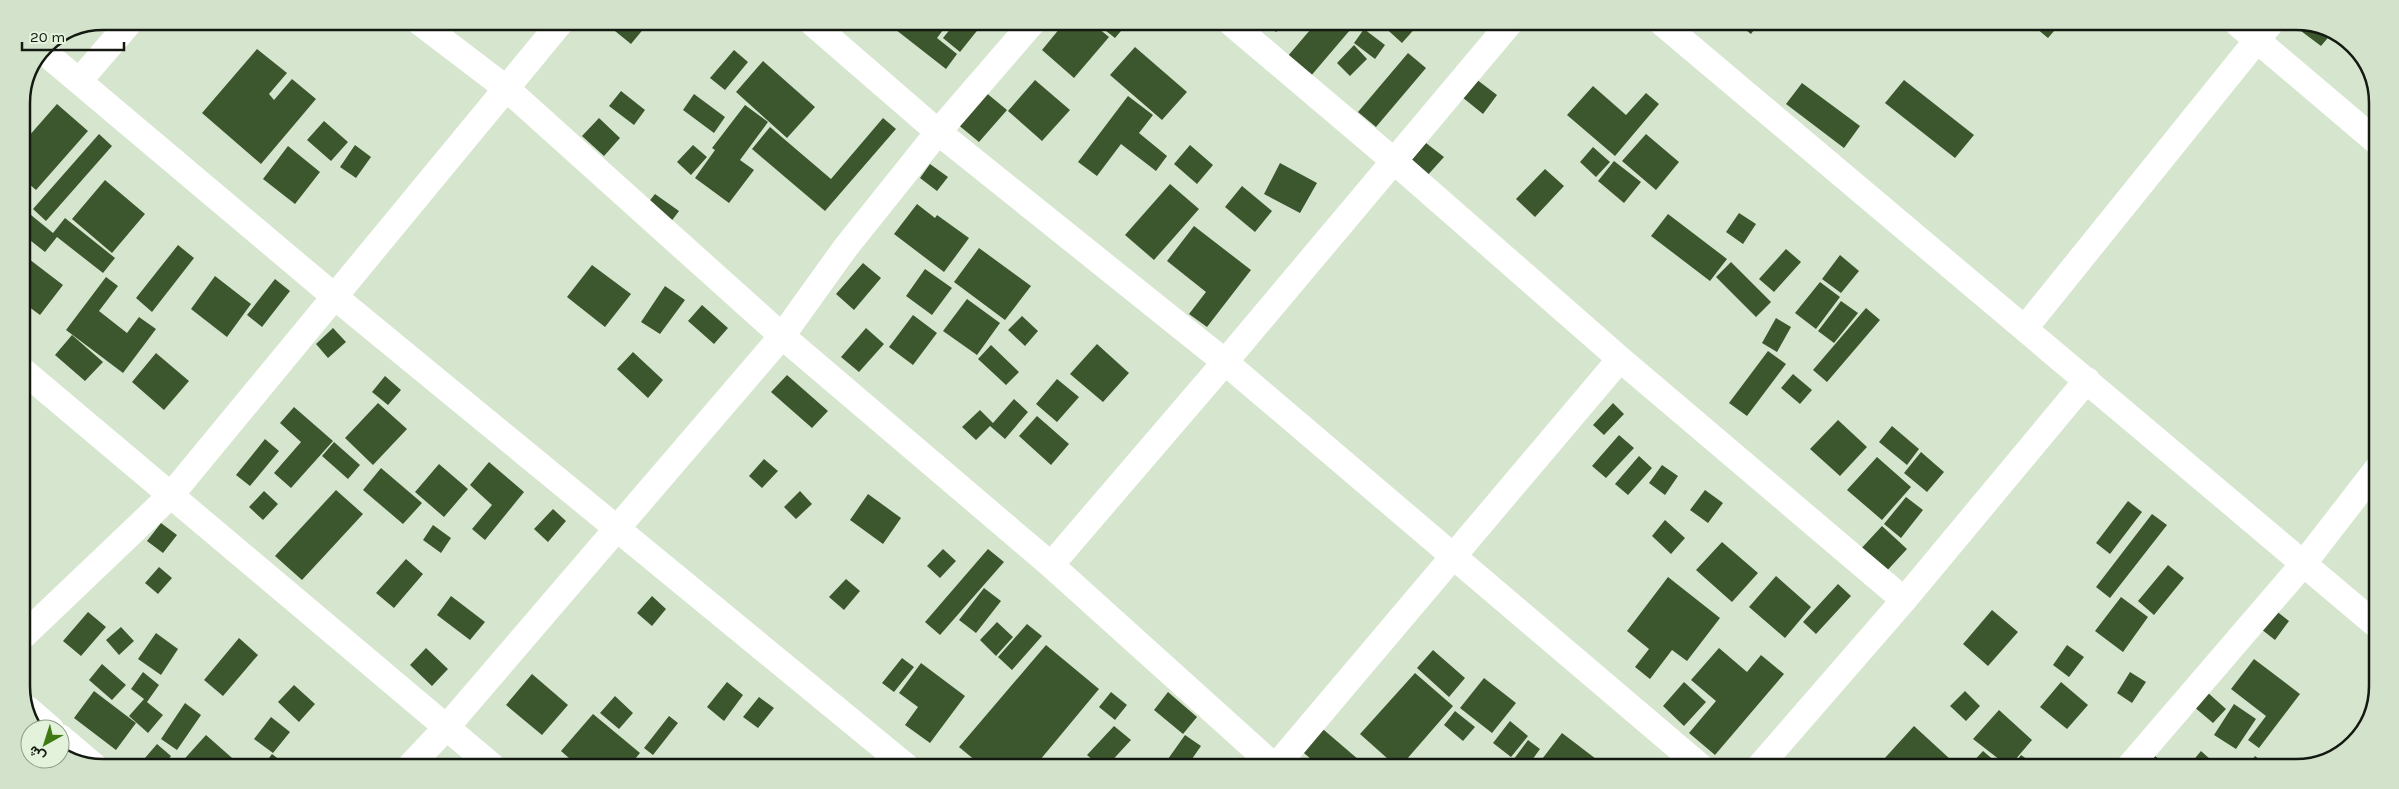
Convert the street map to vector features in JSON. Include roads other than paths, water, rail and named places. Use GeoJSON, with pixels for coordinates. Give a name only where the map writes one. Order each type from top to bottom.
{"type":"FeatureCollection","features":[{"type":"Feature","properties":{"kind":"street"},"geometry":{"type":"LineString","coordinates":[[79,81],[123,30]]}},
{"type":"Feature","properties":{"kind":"street"},"geometry":{"type":"LineString","coordinates":[[430,30],[507,89],[782,336],[1050,565],[1267,759]]}},
{"type":"Feature","properties":{"kind":"street"},"geometry":{"type":"LineString","coordinates":[[30,629],[171,495],[554,30]]}},
{"type":"Feature","properties":{"kind":"street"},"geometry":{"type":"LineString","coordinates":[[820,30],[938,132],[1225,362],[1691,759]]}},
{"type":"Feature","properties":{"kind":"street"},"geometry":{"type":"LineString","coordinates":[[418,759],[446,729],[782,336],[846,247],[938,132],[1026,30]]}},
{"type":"Feature","properties":{"kind":"street"},"geometry":{"type":"LineString","coordinates":[[1239,30],[1394,161],[1620,359],[1904,600]]}},
{"type":"Feature","properties":{"kind":"street"},"geometry":{"type":"LineString","coordinates":[[1050,565],[1225,362],[1504,30]]}},
{"type":"Feature","properties":{"kind":"street"},"geometry":{"type":"LineString","coordinates":[[1670,30],[2369,619]]}},
{"type":"Feature","properties":{"kind":"street"},"geometry":{"type":"LineString","coordinates":[[2025,328],[2254,30]]}},
{"type":"Feature","properties":{"kind":"street"},"geometry":{"type":"LineString","coordinates":[[2256,30],[2369,135]]}},
{"type":"Feature","properties":{"kind":"street"},"geometry":{"type":"LineString","coordinates":[[48,55],[335,297],[616,528],[892,759]]}},
{"type":"Feature","properties":{"kind":"street"},"geometry":{"type":"LineString","coordinates":[[1281,759],[1620,359]]}},
{"type":"Feature","properties":{"kind":"street"},"geometry":{"type":"LineString","coordinates":[[30,377],[484,759]]}},
{"type":"Feature","properties":{"kind":"street"},"geometry":{"type":"LineString","coordinates":[[1766,759],[1904,600],[2087,380]]}},
{"type":"Feature","properties":{"kind":"street"},"geometry":{"type":"LineString","coordinates":[[2136,759],[2304,563],[2369,479]]}},
{"type":"Feature","properties":{"kind":"street"},"geometry":{"type":"LineString","coordinates":[[70,745],[83,757]]}}]}
